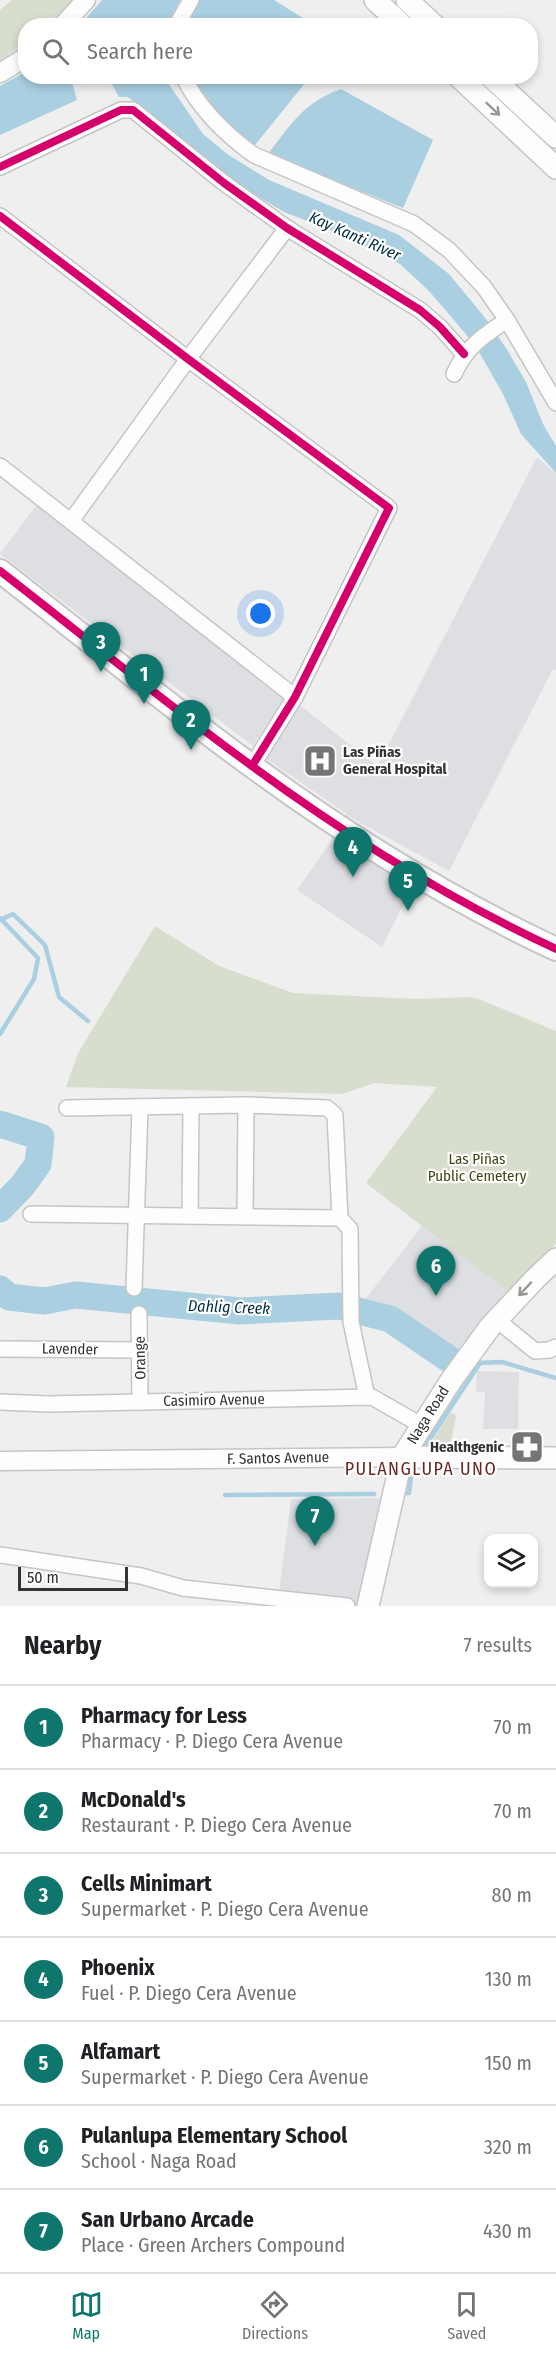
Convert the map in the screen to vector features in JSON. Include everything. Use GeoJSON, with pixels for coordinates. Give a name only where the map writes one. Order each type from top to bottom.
{"type":"FeatureCollection","features":[{"type":"Feature","properties":{"kind":"main road"},"geometry":{"type":"LineString","coordinates":[[375,0],[394,18]]}},
{"type":"Feature","properties":{"kind":"main road"},"geometry":{"type":"LineString","coordinates":[[407,0],[426,18]]}},
{"type":"Feature","properties":{"kind":"main road"},"geometry":{"type":"LineString","coordinates":[[467,84],[556,168]]}},
{"type":"Feature","properties":{"kind":"main road"},"geometry":{"type":"LineString","coordinates":[[499,84],[556,137]]}},
{"type":"Feature","properties":{"kind":"main road"},"geometry":{"type":"LineString","coordinates":[[0,571],[252,766],[413,874],[556,949]]}},
{"type":"Feature","properties":{"kind":"main road","name":"Naga Road"},"geometry":{"type":"LineString","coordinates":[[368,1606],[402,1457],[452,1379],[496,1319],[556,1259]]}},
{"type":"Feature","properties":{"kind":"main road","name":"F. Santos Avenue"},"geometry":{"type":"LineString","coordinates":[[402,1457],[556,1458]]}},
{"type":"Feature","properties":{"kind":"street"},"geometry":{"type":"LineString","coordinates":[[69,18],[86,0]]}},
{"type":"Feature","properties":{"kind":"street"},"geometry":{"type":"LineString","coordinates":[[181,18],[191,0]]}},
{"type":"Feature","properties":{"kind":"street"},"geometry":{"type":"LineString","coordinates":[[0,73],[18,62]]}},
{"type":"Feature","properties":{"kind":"street"},"geometry":{"type":"LineString","coordinates":[[188,84],[205,112],[236,142],[254,155],[414,224],[449,250],[477,279],[556,403]]}},
{"type":"Feature","properties":{"kind":"street"},"geometry":{"type":"LineString","coordinates":[[0,167],[121,110],[133,110],[224,183],[286,228],[420,310],[468,349]]}},
{"type":"Feature","properties":{"kind":"street"},"geometry":{"type":"LineString","coordinates":[[0,216],[388,508],[295,697],[252,766]]}},
{"type":"Feature","properties":{"kind":"street"},"geometry":{"type":"LineString","coordinates":[[71,521],[286,228]]}},
{"type":"Feature","properties":{"kind":"street"},"geometry":{"type":"LineString","coordinates":[[454,374],[468,349],[503,322]]}},
{"type":"Feature","properties":{"kind":"street"},"geometry":{"type":"LineString","coordinates":[[0,466],[295,697]]}},
{"type":"Feature","properties":{"kind":"street"},"geometry":{"type":"LineString","coordinates":[[190,1216],[191,1106]]}},
{"type":"Feature","properties":{"kind":"street"},"geometry":{"type":"LineString","coordinates":[[245,1217],[246,1106]]}},
{"type":"Feature","properties":{"kind":"street"},"geometry":{"type":"LineString","coordinates":[[67,1108],[246,1106],[327,1108],[335,1115],[339,1218],[350,1229],[351,1322],[367,1397]]}},
{"type":"Feature","properties":{"kind":"street"},"geometry":{"type":"LineString","coordinates":[[134,1288],[140,1107]]}},
{"type":"Feature","properties":{"kind":"street"},"geometry":{"type":"LineString","coordinates":[[31,1214],[339,1218]]}},
{"type":"Feature","properties":{"kind":"street","name":"Orange"},"geometry":{"type":"LineString","coordinates":[[139,1314],[140,1402]]}},
{"type":"Feature","properties":{"kind":"street"},"geometry":{"type":"LineString","coordinates":[[496,1319],[535,1351],[556,1347]]}},
{"type":"Feature","properties":{"kind":"street","name":"Lavender"},"geometry":{"type":"LineString","coordinates":[[0,1349],[140,1350]]}},
{"type":"Feature","properties":{"kind":"street","name":"Casimiro Avenue"},"geometry":{"type":"LineString","coordinates":[[0,1402],[49,1404],[372,1397],[421,1425]]}},
{"type":"Feature","properties":{"kind":"street","name":"F. Santos Avenue"},"geometry":{"type":"LineString","coordinates":[[0,1461],[402,1457]]}},
{"type":"Feature","properties":{"kind":"street"},"geometry":{"type":"LineString","coordinates":[[0,1555],[141,1576],[183,1588],[347,1606]]}},
{"type":"Feature","properties":{"kind":"shaded area"},"geometry":{"type":"Polygon","coordinates":[[[537,457],[556,474],[556,670],[553,669],[449,871],[346,815],[262,756],[296,702],[377,766],[374,773],[537,457]]]}},
{"type":"Feature","properties":{"kind":"shaded area"},"geometry":{"type":"Polygon","coordinates":[[[37,504],[287,694],[253,746],[0,554],[37,504]]]}},
{"type":"Feature","properties":{"kind":"shaded area"},"geometry":{"type":"Polygon","coordinates":[[[334,837],[413,885],[382,947],[297,890],[334,837]]]}},
{"type":"Feature","properties":{"kind":"shaded area"},"geometry":{"type":"Polygon","coordinates":[[[422,1226],[508,1292],[454,1358],[364,1301],[422,1226]]]}},
{"type":"Feature","properties":{"kind":"shaded area"},"geometry":{"type":"Polygon","coordinates":[[[477,1371],[519,1372],[518,1429],[483,1429],[485,1392],[476,1392],[477,1371]]]}},
{"type":"Feature","properties":{"kind":"shaded area"},"geometry":{"type":"Polygon","coordinates":[[[380,1498],[358,1604],[279,1593],[291,1499],[380,1498]]]}},
{"type":"Feature","properties":{"kind":"green space"},"geometry":{"type":"Polygon","coordinates":[[[12,0],[74,0],[55,18],[18,18],[18,48],[0,61],[0,10],[12,0]]]}},
{"type":"Feature","properties":{"kind":"green space","name":"Las Piñas Public Cemetery"},"geometry":{"type":"Polygon","coordinates":[[[155,926],[219,966],[293,993],[416,999],[468,997],[479,999],[556,1031],[556,1244],[508,1292],[366,1183],[437,1087],[374,1083],[343,1094],[66,1087],[78,1053],[155,926]]]}},
{"type":"Feature","properties":{"kind":"green space"},"geometry":{"type":"Polygon","coordinates":[[[451,1412],[456,1416],[449,1452],[425,1452],[451,1412]]]}},
{"type":"Feature","properties":{"kind":"water"},"geometry":{"type":"Polygon","coordinates":[[[102,0],[180,0],[171,18],[86,18],[102,0]]]}},
{"type":"Feature","properties":{"kind":"water"},"geometry":{"type":"Polygon","coordinates":[[[199,0],[274,0],[303,18],[191,18],[199,0]]]}},
{"type":"Feature","properties":{"kind":"water"},"geometry":{"type":"Polygon","coordinates":[[[18,76],[18,84],[73,84],[77,100],[0,135],[0,86],[18,76]]]}},
{"type":"Feature","properties":{"kind":"water","name":"Kay Kanti River"},"geometry":{"type":"Polygon","coordinates":[[[112,84],[169,84],[203,134],[227,154],[269,180],[399,235],[449,274],[486,319],[526,382],[543,424],[556,446],[556,473],[521,434],[503,394],[479,352],[465,333],[429,291],[400,264],[343,235],[284,212],[227,178],[128,97],[119,97],[112,84]]]}},
{"type":"Feature","properties":{"kind":"water"},"geometry":{"type":"Polygon","coordinates":[[[194,84],[304,84],[255,145],[209,109],[194,84]]]}},
{"type":"Feature","properties":{"kind":"water"},"geometry":{"type":"Polygon","coordinates":[[[341,89],[433,140],[403,208],[268,154],[299,115],[317,101],[341,89]]]}},
{"type":"Feature","properties":{"kind":"waterway"},"geometry":{"type":"LineString","coordinates":[[0,920],[13,914],[45,945],[59,997],[88,1021]]}},
{"type":"Feature","properties":{"kind":"waterway","name":"Dahlig Creek"},"geometry":{"type":"LineString","coordinates":[[0,918],[38,958],[34,979],[0,1034]]}},
{"type":"Feature","properties":{"kind":"waterway","name":"Dahlig Creek"},"geometry":{"type":"LineString","coordinates":[[0,1124],[41,1137],[38,1164],[23,1185],[0,1209]]}},
{"type":"Feature","properties":{"kind":"waterway","name":"Dahlig Creek"},"geometry":{"type":"LineString","coordinates":[[0,1289],[9,1297],[44,1301],[76,1295],[240,1311],[339,1306],[390,1319],[449,1359]]}},
{"type":"Feature","properties":{"kind":"waterway","name":"Dahlig Creek"},"geometry":{"type":"LineString","coordinates":[[477,1363],[502,1362],[556,1378]]}},
{"type":"Feature","properties":{"kind":"waterway","name":"Dahlig Creek"},"geometry":{"type":"LineString","coordinates":[[422,1451],[480,1363]]}},
{"type":"Feature","properties":{"kind":"waterway","name":"Dahlig Creek"},"geometry":{"type":"LineString","coordinates":[[401,1493],[409,1493],[412,1470]]}},
{"type":"Feature","properties":{"kind":"waterway","name":"Dahlig Creek"},"geometry":{"type":"LineString","coordinates":[[225,1495],[374,1494]]}},
{"type":"Feature","properties":{"kind":"cycle path"},"geometry":{"type":"LineString","coordinates":[[0,167],[121,110],[133,110],[224,183],[287,228],[420,310],[440,327],[464,354]]}},
{"type":"Feature","properties":{"kind":"cycle path"},"geometry":{"type":"LineString","coordinates":[[0,216],[389,508],[295,697],[252,766]]}},
{"type":"Feature","properties":{"kind":"cycle path"},"geometry":{"type":"LineString","coordinates":[[0,571],[188,719],[288,792],[438,888],[556,949]]}},
{"type":"Feature","properties":{"kind":"place","name":"Cells Minimart"},"geometry":{"type":"Point","coordinates":[101,672]}},
{"type":"Feature","properties":{"kind":"place","name":"Pharmacy for Less"},"geometry":{"type":"Point","coordinates":[144,704]}},
{"type":"Feature","properties":{"kind":"place","name":"McDonald's"},"geometry":{"type":"Point","coordinates":[191,750]}},
{"type":"Feature","properties":{"kind":"place","name":"Las Piñas General Hospital"},"geometry":{"type":"Point","coordinates":[320,761]}},
{"type":"Feature","properties":{"kind":"place","name":"Phoenix"},"geometry":{"type":"Point","coordinates":[353,877]}},
{"type":"Feature","properties":{"kind":"place","name":"Alfamart"},"geometry":{"type":"Point","coordinates":[408,911]}},
{"type":"Feature","properties":{"kind":"place","name":"Pulanlupa Elementary School"},"geometry":{"type":"Point","coordinates":[436,1296]}},
{"type":"Feature","properties":{"kind":"place","name":"Healthgenic"},"geometry":{"type":"Point","coordinates":[527,1447]}},
{"type":"Feature","properties":{"kind":"place","name":"San Urbano Arcade"},"geometry":{"type":"Point","coordinates":[315,1546]}},
{"type":"Feature","properties":{"kind":"district","name":"PULANGLUPA UNO"},"geometry":{"type":"Point","coordinates":[421,1469]}}]}
